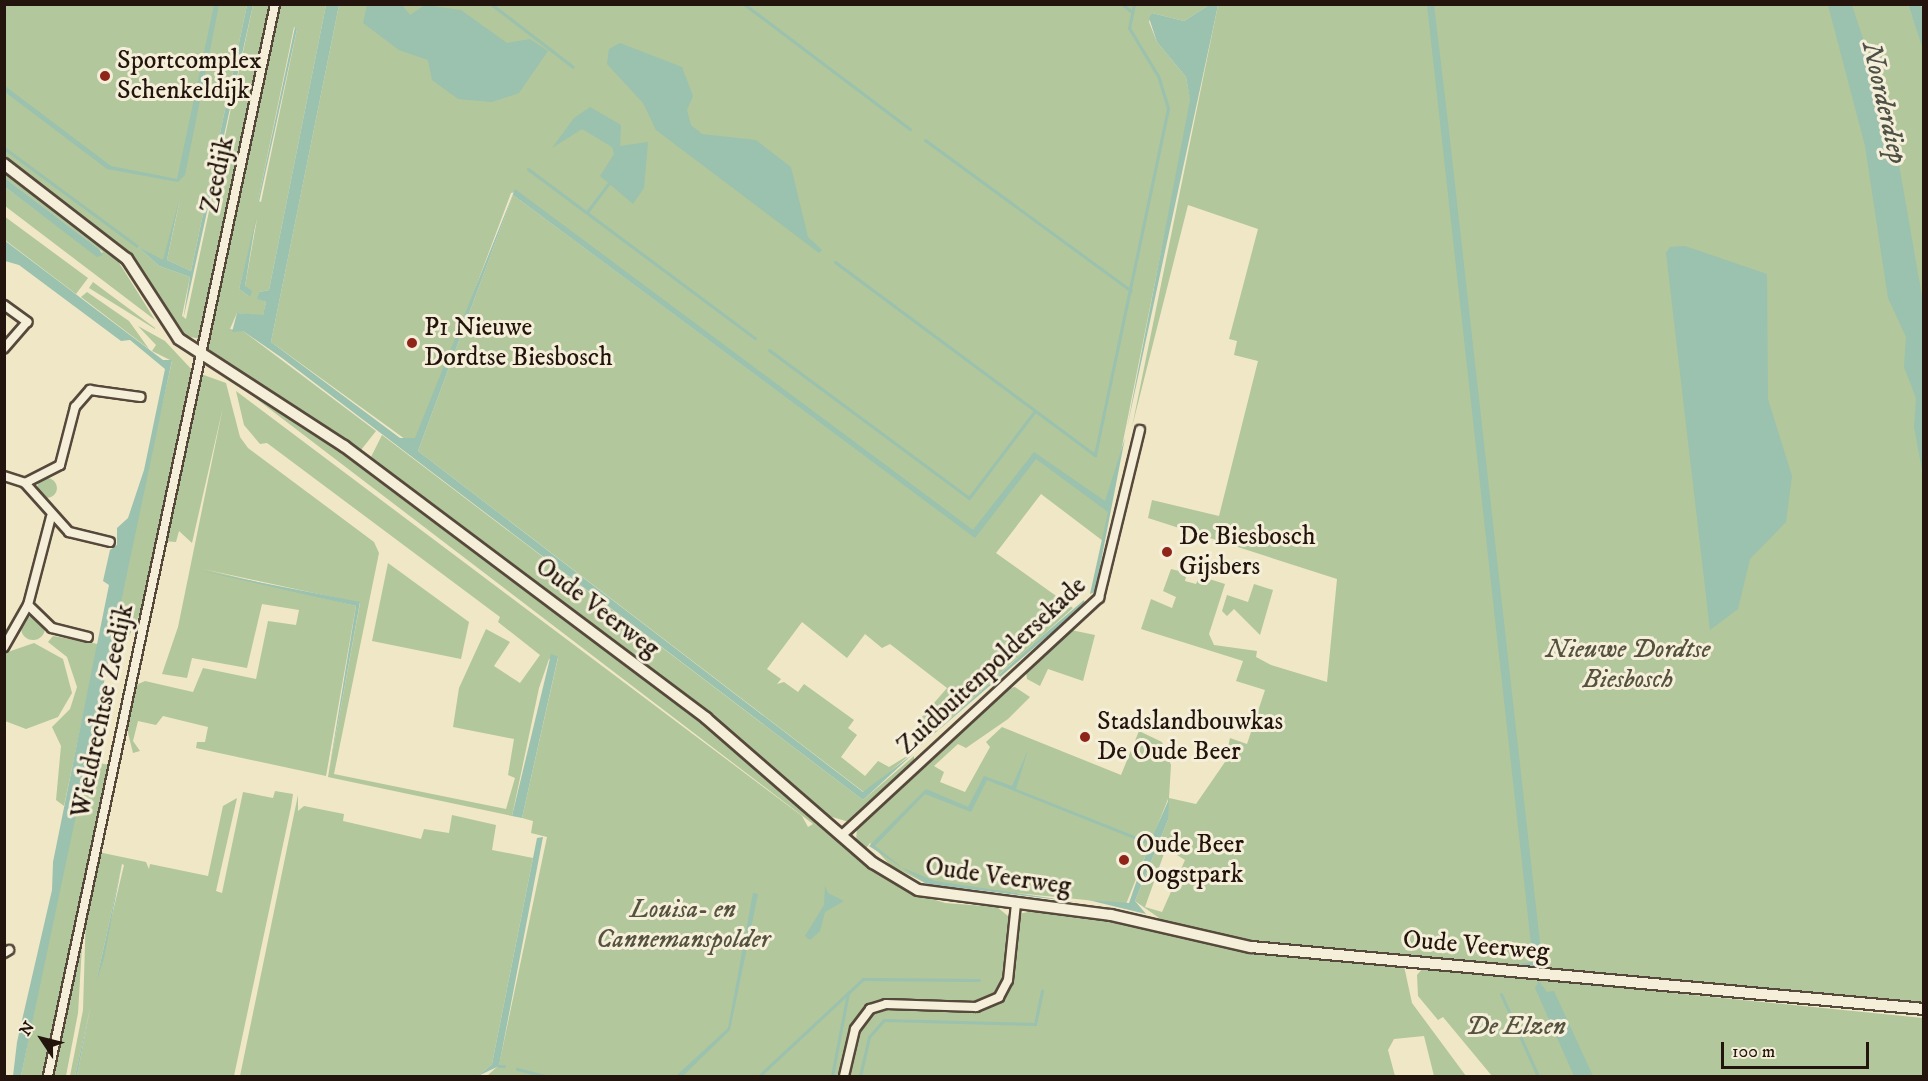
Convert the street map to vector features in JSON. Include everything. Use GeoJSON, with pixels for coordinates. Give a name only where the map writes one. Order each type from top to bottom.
{"type":"FeatureCollection","features":[{"type":"Feature","properties":{"kind":"street","name":"Zeedijk"},"geometry":{"type":"LineString","coordinates":[[202,354],[275,4]]}},
{"type":"Feature","properties":{"kind":"street","name":"Oude Veerweg"},"geometry":{"type":"LineString","coordinates":[[4,164],[116,248],[166,326],[202,354],[344,446],[650,676],[885,873],[918,890],[1111,915],[1251,947],[1923,1009]]}},
{"type":"Feature","properties":{"kind":"street"},"geometry":{"type":"LineString","coordinates":[[4,305],[27,322],[4,348]]}},
{"type":"Feature","properties":{"kind":"street","name":"Wieldrechtse Zeedijk"},"geometry":{"type":"LineString","coordinates":[[48,1077],[202,354]]}},
{"type":"Feature","properties":{"kind":"street"},"geometry":{"type":"LineString","coordinates":[[25,483],[60,465],[75,407],[90,390],[141,398]]}},
{"type":"Feature","properties":{"kind":"street","name":"Zuidbuitenpoldersekade"},"geometry":{"type":"LineString","coordinates":[[842,835],[1097,602],[1105,588],[1140,430]]}},
{"type":"Feature","properties":{"kind":"street"},"geometry":{"type":"LineString","coordinates":[[4,476],[25,483],[51,517],[69,532],[110,542]]}},
{"type":"Feature","properties":{"kind":"street"},"geometry":{"type":"LineString","coordinates":[[4,647],[28,605],[51,517]]}},
{"type":"Feature","properties":{"kind":"street"},"geometry":{"type":"LineString","coordinates":[[28,605],[52,628],[88,637]]}},
{"type":"Feature","properties":{"kind":"street"},"geometry":{"type":"LineString","coordinates":[[844,1077],[855,1029],[870,1009],[886,1004],[976,1007],[999,997],[1008,980],[1016,904]]}},
{"type":"Feature","properties":{"kind":"green space","name":"Sportcomplex Schenkeldijk"},"geometry":{"type":"Polygon","coordinates":[[[4,5],[247,5],[191,271],[167,260],[180,199],[165,262],[137,246],[159,266],[190,277],[182,316],[186,319],[253,5],[272,5],[200,339],[182,335],[118,244],[5,157],[4,5]]]}},
{"type":"Feature","properties":{"kind":"green space"},"geometry":{"type":"Polygon","coordinates":[[[278,5],[326,5],[269,290],[259,292],[258,299],[266,302],[263,316],[237,313],[230,329],[243,331],[376,431],[361,450],[216,358],[208,347],[278,5]],[[294,27],[258,201],[261,202],[297,29],[294,27]],[[257,219],[239,289],[250,297],[245,286],[257,219]]]}},
{"type":"Feature","properties":{"kind":"green space"},"geometry":{"type":"Polygon","coordinates":[[[339,5],[1209,5],[1184,21],[1152,13],[1149,22],[1157,42],[1186,77],[1191,103],[1103,541],[1041,494],[996,553],[1073,608],[921,745],[918,741],[930,728],[921,718],[947,688],[890,644],[882,648],[865,634],[847,658],[802,622],[767,669],[781,679],[777,684],[784,682],[798,692],[804,684],[854,720],[848,728],[857,735],[841,757],[865,776],[878,761],[889,767],[912,753],[865,793],[418,451],[513,195],[930,504],[516,192],[511,193],[416,447],[271,342],[339,5]]]}},
{"type":"Feature","properties":{"kind":"green space","name":"Nieuwe Dordtse Biesbosch"},"geometry":{"type":"Polygon","coordinates":[[[1218,5],[1908,5],[1924,49],[1923,1004],[1249,941],[1162,920],[1135,901],[1168,820],[1168,799],[1126,904],[927,884],[890,865],[870,843],[864,851],[856,842],[857,827],[1005,689],[1015,687],[1030,697],[1008,719],[966,748],[958,744],[934,766],[944,772],[940,782],[965,792],[990,747],[986,742],[1002,727],[1121,775],[1139,731],[1162,742],[1171,765],[1169,798],[1196,804],[1225,762],[1230,738],[1247,744],[1265,690],[1236,681],[1243,661],[1141,629],[1151,599],[1172,608],[1176,597],[1163,591],[1171,569],[1187,573],[1185,581],[1196,584],[1200,576],[1225,584],[1209,634],[1214,645],[1257,651],[1256,657],[1271,665],[1327,682],[1337,579],[1148,518],[1152,500],[1219,516],[1258,361],[1234,355],[1237,341],[1229,339],[1258,229],[1188,205],[1132,427],[1218,5]],[[1166,848],[1145,907],[1162,912],[1185,860],[1166,848]]]}},
{"type":"Feature","properties":{"kind":"green space"},"geometry":{"type":"Polygon","coordinates":[[[4,172],[113,253],[155,320],[5,206],[5,187],[97,256],[103,252],[5,178],[4,172]]]}},
{"type":"Feature","properties":{"kind":"green space"},"geometry":{"type":"Polygon","coordinates":[[[4,216],[88,278],[76,294],[5,240],[4,216]]]}},
{"type":"Feature","properties":{"kind":"green space"},"geometry":{"type":"Polygon","coordinates":[[[93,282],[155,328],[155,329],[89,288],[93,282]]]}},
{"type":"Feature","properties":{"kind":"green space"},"geometry":{"type":"Polygon","coordinates":[[[87,292],[129,321],[149,349],[81,297],[87,292]]]}},
{"type":"Feature","properties":{"kind":"green space"},"geometry":{"type":"Polygon","coordinates":[[[138,326],[165,341],[194,372],[144,606],[125,644],[110,640],[172,361],[152,351],[156,345],[138,326]]]}},
{"type":"Feature","properties":{"kind":"green space","name":"Louisa- en Cannemanspolder"},"geometry":{"type":"Polygon","coordinates":[[[201,374],[226,383],[240,437],[248,448],[374,542],[379,553],[334,774],[506,809],[515,778],[508,775],[514,739],[453,727],[459,688],[486,629],[510,642],[494,666],[520,683],[540,655],[498,622],[500,617],[267,443],[260,444],[244,425],[236,391],[802,816],[808,827],[813,824],[237,384],[369,470],[706,724],[863,863],[904,890],[945,903],[997,907],[1008,916],[1033,911],[1107,918],[1253,952],[1404,966],[1412,1003],[1466,1076],[1434,1076],[1424,1036],[1394,1039],[1388,1050],[1395,1076],[487,1076],[499,1065],[547,837],[531,833],[533,821],[522,818],[558,658],[549,659],[539,688],[512,816],[328,777],[360,603],[203,569],[356,606],[326,776],[196,748],[197,742],[205,742],[208,727],[163,716],[156,725],[138,721],[133,741],[140,751],[133,753],[127,729],[136,685],[145,681],[193,692],[203,668],[256,679],[268,621],[296,625],[299,610],[262,604],[247,668],[192,658],[187,678],[162,674],[178,627],[223,407],[192,543],[179,531],[176,542],[164,541],[201,374]]]}},
{"type":"Feature","properties":{"kind":"green space"},"geometry":{"type":"Polygon","coordinates":[[[382,435],[863,800],[914,756],[914,765],[849,822],[822,814],[646,665],[370,459],[382,435]]]}},
{"type":"Feature","properties":{"kind":"green space"},"geometry":{"type":"Polygon","coordinates":[[[47,478],[54,481],[57,488],[54,495],[47,498],[40,495],[37,488],[40,481],[47,478]]]}},
{"type":"Feature","properties":{"kind":"green space"},"geometry":{"type":"Polygon","coordinates":[[[388,563],[469,622],[461,659],[372,641],[388,563]]]}},
{"type":"Feature","properties":{"kind":"green space"},"geometry":{"type":"Polygon","coordinates":[[[1254,584],[1273,590],[1260,635],[1234,609],[1227,616],[1222,611],[1227,595],[1248,602],[1254,584]]]}},
{"type":"Feature","properties":{"kind":"green space"},"geometry":{"type":"Polygon","coordinates":[[[33,616],[42,619],[45,628],[42,637],[33,640],[24,637],[21,628],[24,619],[33,616]]]}},
{"type":"Feature","properties":{"kind":"green space"},"geometry":{"type":"Polygon","coordinates":[[[1071,630],[1095,635],[1083,681],[1048,669],[1040,686],[1027,679],[1026,672],[1071,630]]]}},
{"type":"Feature","properties":{"kind":"green space"},"geometry":{"type":"Polygon","coordinates":[[[53,636],[98,644],[64,806],[56,800],[61,746],[52,727],[70,709],[77,687],[67,657],[48,642],[53,636]]]}},
{"type":"Feature","properties":{"kind":"green space"},"geometry":{"type":"Polygon","coordinates":[[[34,643],[63,659],[72,693],[58,717],[26,729],[5,721],[5,653],[34,643]]]}},
{"type":"Feature","properties":{"kind":"green space"},"geometry":{"type":"Polygon","coordinates":[[[85,760],[109,765],[45,1076],[21,1076],[85,760]]]}},
{"type":"Feature","properties":{"kind":"green space"},"geometry":{"type":"Polygon","coordinates":[[[275,791],[293,794],[234,1076],[77,1076],[91,1004],[75,1076],[70,1076],[83,1010],[86,912],[98,852],[146,862],[149,869],[150,864],[208,876],[223,806],[237,798],[216,891],[222,893],[243,792],[273,798],[275,791]],[[122,864],[96,983],[124,865],[122,864]]]}},
{"type":"Feature","properties":{"kind":"green space"},"geometry":{"type":"Polygon","coordinates":[[[298,795],[298,811],[304,806],[344,814],[343,821],[421,839],[424,829],[449,833],[452,815],[496,825],[492,850],[533,858],[492,1064],[478,1076],[240,1076],[298,795]]]}},
{"type":"Feature","properties":{"kind":"green space"},"geometry":{"type":"Polygon","coordinates":[[[83,929],[78,1013],[66,1076],[50,1076],[83,929]]]}},
{"type":"Feature","properties":{"kind":"green space","name":"De Elzen"},"geometry":{"type":"Polygon","coordinates":[[[1423,968],[1923,1018],[1923,1076],[1492,1076],[1443,1017],[1438,1020],[1418,996],[1417,975],[1423,968]]]}},
{"type":"Feature","properties":{"kind":"water"},"geometry":{"type":"Polygon","coordinates":[[[214,5],[219,5],[185,175],[178,182],[107,169],[5,92],[5,86],[111,166],[177,179],[214,5]]]}},
{"type":"Feature","properties":{"kind":"water"},"geometry":{"type":"Polygon","coordinates":[[[247,5],[253,5],[183,320],[190,277],[159,266],[137,246],[163,260],[180,197],[167,260],[191,271],[247,5]]]}},
{"type":"Feature","properties":{"kind":"water"},"geometry":{"type":"Polygon","coordinates":[[[326,5],[339,5],[271,342],[400,438],[415,438],[515,189],[973,530],[1034,452],[1105,501],[1125,438],[1095,592],[1090,594],[1108,512],[1036,459],[975,538],[513,195],[418,451],[863,792],[913,754],[863,800],[282,358],[243,331],[232,332],[237,313],[263,315],[266,302],[257,299],[259,292],[269,290],[326,5]]]}},
{"type":"Feature","properties":{"kind":"water"},"geometry":{"type":"Polygon","coordinates":[[[367,5],[402,5],[410,15],[425,5],[461,10],[507,43],[530,39],[548,51],[519,93],[492,102],[458,99],[432,80],[428,60],[399,50],[363,23],[367,5]]]}},
{"type":"Feature","properties":{"kind":"water"},"geometry":{"type":"Polygon","coordinates":[[[1209,5],[1218,5],[1127,428],[1190,100],[1186,77],[1157,42],[1149,18],[1152,13],[1184,21],[1209,5]]]}},
{"type":"Feature","properties":{"kind":"water"},"geometry":{"type":"Polygon","coordinates":[[[1427,5],[1434,5],[1449,131],[1542,961],[1538,968],[1518,964],[1533,962],[1427,5]]]}},
{"type":"Feature","properties":{"kind":"water","name":"Noorderdiep"},"geometry":{"type":"Polygon","coordinates":[[[1828,5],[1852,5],[1893,130],[1923,302],[1923,475],[1914,427],[1916,398],[1904,367],[1906,337],[1888,298],[1865,146],[1828,5]]]}},
{"type":"Feature","properties":{"kind":"water"},"geometry":{"type":"Polygon","coordinates":[[[1908,5],[1921,5],[1923,10],[1923,49],[1908,5]]]}},
{"type":"Feature","properties":{"kind":"water"},"geometry":{"type":"Polygon","coordinates":[[[295,27],[297,29],[259,202],[258,201],[295,27]]]}},
{"type":"Feature","properties":{"kind":"water"},"geometry":{"type":"Polygon","coordinates":[[[620,43],[682,67],[693,96],[687,110],[691,125],[702,134],[756,140],[791,167],[808,237],[822,250],[819,253],[656,130],[643,103],[607,64],[609,49],[620,43]]]}},
{"type":"Feature","properties":{"kind":"water"},"geometry":{"type":"Polygon","coordinates":[[[590,107],[621,125],[620,146],[648,142],[644,188],[633,204],[600,176],[614,154],[612,147],[582,129],[552,148],[574,118],[590,107]]]}},
{"type":"Feature","properties":{"kind":"water"},"geometry":{"type":"Polygon","coordinates":[[[5,178],[99,249],[103,255],[97,257],[5,187],[5,178]]]}},
{"type":"Feature","properties":{"kind":"water"},"geometry":{"type":"Polygon","coordinates":[[[256,219],[245,286],[252,291],[250,297],[239,289],[256,219]]]}},
{"type":"Feature","properties":{"kind":"water"},"geometry":{"type":"Polygon","coordinates":[[[4,240],[163,360],[172,360],[21,1076],[13,1076],[17,1042],[52,890],[53,862],[109,585],[103,581],[110,550],[117,545],[117,528],[128,518],[144,470],[165,369],[130,340],[121,341],[19,265],[5,261],[4,240]]]}},
{"type":"Feature","properties":{"kind":"water"},"geometry":{"type":"Polygon","coordinates":[[[1685,246],[1767,274],[1768,399],[1792,476],[1786,522],[1750,559],[1738,609],[1710,630],[1666,253],[1670,247],[1685,246]]]}},
{"type":"Feature","properties":{"kind":"water"},"geometry":{"type":"Polygon","coordinates":[[[202,571],[360,602],[328,777],[356,606],[202,571]]]}},
{"type":"Feature","properties":{"kind":"water"},"geometry":{"type":"Polygon","coordinates":[[[1084,600],[1085,604],[921,745],[1041,637],[1084,600]]]}},
{"type":"Feature","properties":{"kind":"water"},"geometry":{"type":"Polygon","coordinates":[[[551,654],[558,657],[522,818],[512,816],[551,654]]]}},
{"type":"Feature","properties":{"kind":"water"},"geometry":{"type":"Polygon","coordinates":[[[1028,750],[1016,789],[1150,842],[1169,799],[1168,820],[1135,901],[1146,914],[1088,900],[1129,903],[1149,845],[987,780],[971,812],[925,794],[875,846],[903,868],[935,881],[1077,902],[927,884],[869,846],[926,789],[968,807],[984,776],[1012,786],[1028,750]]]}},
{"type":"Feature","properties":{"kind":"water"},"geometry":{"type":"Polygon","coordinates":[[[543,837],[499,1066],[478,1076],[492,1064],[537,838],[543,837]]]}},
{"type":"Feature","properties":{"kind":"water"},"geometry":{"type":"Polygon","coordinates":[[[122,864],[104,958],[96,983],[122,864]]]}},
{"type":"Feature","properties":{"kind":"water"},"geometry":{"type":"Polygon","coordinates":[[[825,886],[828,893],[844,901],[825,912],[820,931],[810,940],[805,936],[824,905],[825,886]]]}},
{"type":"Feature","properties":{"kind":"water"},"geometry":{"type":"Polygon","coordinates":[[[753,893],[758,894],[730,1030],[683,1076],[676,1076],[728,1028],[753,893]]]}},
{"type":"Feature","properties":{"kind":"water"},"geometry":{"type":"Polygon","coordinates":[[[1539,981],[1547,992],[1554,991],[1593,1076],[1574,1076],[1535,988],[1539,981]]]}},
{"type":"Feature","properties":{"kind":"water"},"geometry":{"type":"Polygon","coordinates":[[[91,1004],[77,1076],[75,1076],[91,1004]]]}},
{"type":"Feature","properties":{"kind":"waterway"},"geometry":{"type":"LineString","coordinates":[[491,4],[573,67]]}},
{"type":"Feature","properties":{"kind":"waterway"},"geometry":{"type":"LineString","coordinates":[[744,4],[910,129]]}},
{"type":"Feature","properties":{"kind":"waterway"},"geometry":{"type":"LineString","coordinates":[[1122,4],[1132,12]]}},
{"type":"Feature","properties":{"kind":"waterway"},"geometry":{"type":"LineString","coordinates":[[835,262],[1095,455],[1168,108],[1158,76],[1129,28],[1134,4]]}},
{"type":"Feature","properties":{"kind":"waterway"},"geometry":{"type":"LineString","coordinates":[[925,140],[1131,291]]}},
{"type":"Feature","properties":{"kind":"waterway"},"geometry":{"type":"LineString","coordinates":[[4,148],[137,246]]}},
{"type":"Feature","properties":{"kind":"waterway"},"geometry":{"type":"LineString","coordinates":[[528,169],[755,338]]}},
{"type":"Feature","properties":{"kind":"waterway"},"geometry":{"type":"LineString","coordinates":[[587,212],[608,184]]}},
{"type":"Feature","properties":{"kind":"waterway"},"geometry":{"type":"LineString","coordinates":[[769,350],[969,498],[1034,412]]}},
{"type":"Feature","properties":{"kind":"waterway"},"geometry":{"type":"LineString","coordinates":[[759,1076],[863,979],[979,980]]}},
{"type":"Feature","properties":{"kind":"waterway"},"geometry":{"type":"LineString","coordinates":[[860,1076],[869,1037],[884,1020],[1035,1024],[1042,991]]}},
{"type":"Feature","properties":{"kind":"waterway"},"geometry":{"type":"LineString","coordinates":[[832,1076],[848,993]]}},
{"type":"Feature","properties":{"kind":"waterway"},"geometry":{"type":"LineString","coordinates":[[1501,994],[1538,1076]]}},
{"type":"Feature","properties":{"kind":"waterway"},"geometry":{"type":"LineString","coordinates":[[499,1066],[504,1066]]}},
{"type":"Feature","properties":{"kind":"waterway"},"geometry":{"type":"LineString","coordinates":[[517,1069],[546,1076]]}},
{"type":"Feature","properties":{"kind":"place","name":"Sportcomplex Schenkeldijk"},"geometry":{"type":"Point","coordinates":[105,76]}},
{"type":"Feature","properties":{"kind":"place","name":"P1 Nieuwe Dordtse Biesbosch"},"geometry":{"type":"Point","coordinates":[412,343]}},
{"type":"Feature","properties":{"kind":"place","name":"De Biesbosch Gijsbers"},"geometry":{"type":"Point","coordinates":[1167,552]}},
{"type":"Feature","properties":{"kind":"place","name":"Stadslandbouwkas De Oude Beer"},"geometry":{"type":"Point","coordinates":[1085,737]}},
{"type":"Feature","properties":{"kind":"place","name":"Oude Beer Oogstpark"},"geometry":{"type":"Point","coordinates":[1124,860]}}]}
